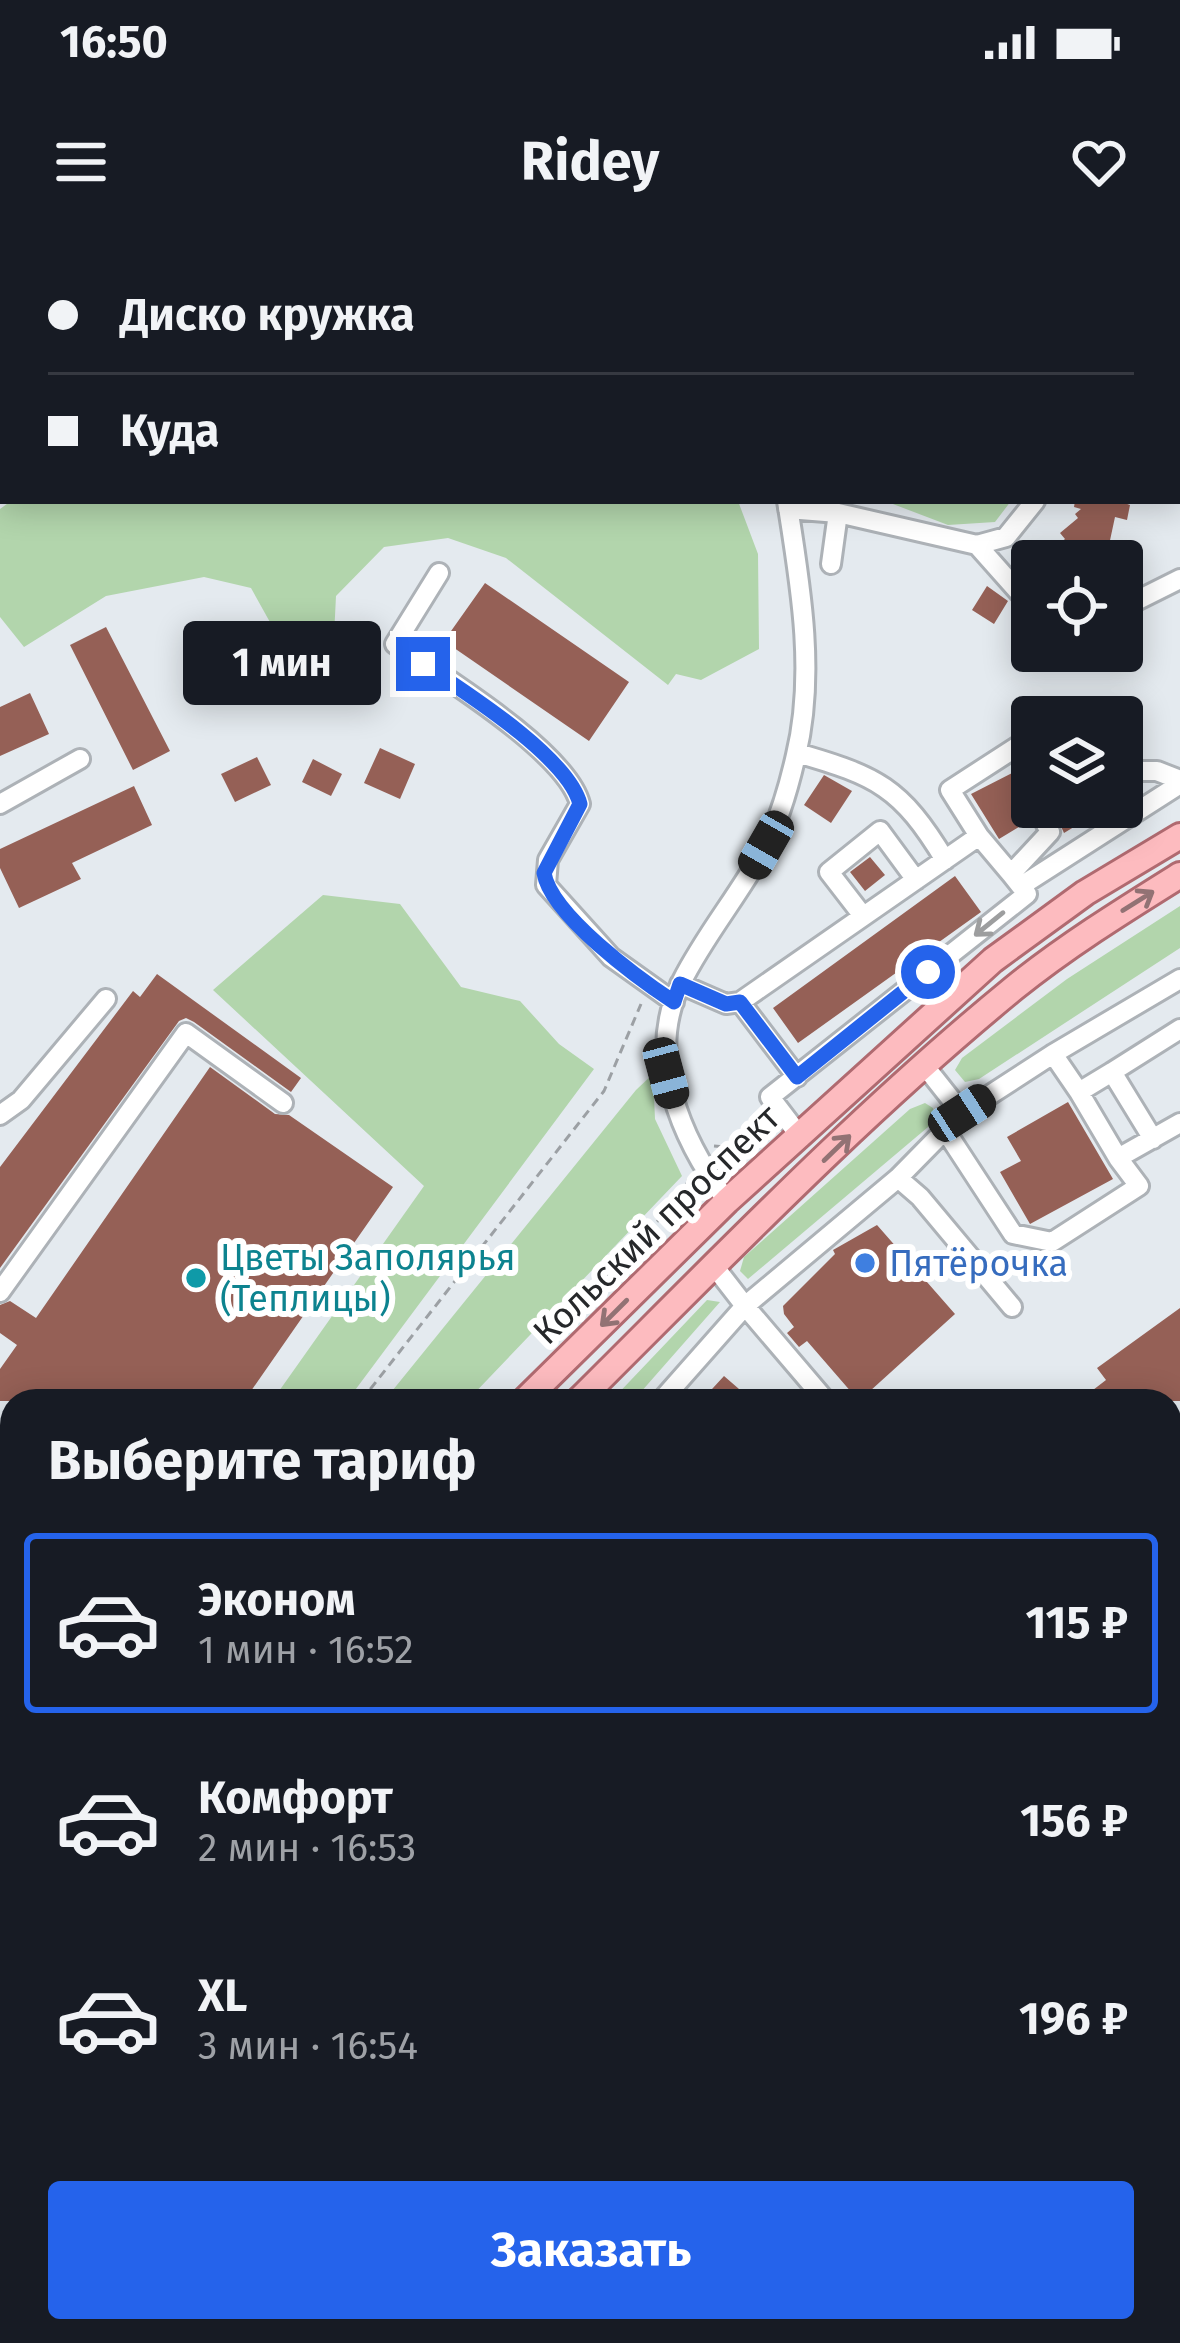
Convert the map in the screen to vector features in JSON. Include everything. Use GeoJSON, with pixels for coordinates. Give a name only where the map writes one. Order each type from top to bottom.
{"type":"FeatureCollection","features":[{"type":"Feature","properties":{"kind":"main road","name":"Кольский проспект"},"geometry":{"type":"LineString","coordinates":[[536,1389],[727,1201],[993,960],[1085,893],[1180,836]]}},
{"type":"Feature","properties":{"kind":"main road","name":"Кольский проспект"},"geometry":{"type":"LineString","coordinates":[[590,1389],[924,1065],[1018,985],[1180,875]]}},
{"type":"Feature","properties":{"kind":"main road"},"geometry":{"type":"LineString","coordinates":[[727,1201],[753,1229]]}},
{"type":"Feature","properties":{"kind":"street"},"geometry":{"type":"LineString","coordinates":[[727,1201],[678,1118],[666,1073],[668,1032],[677,993],[766,845],[797,753],[804,706],[803,626],[787,505],[977,545],[1006,537],[1033,504]]}},
{"type":"Feature","properties":{"kind":"street"},"geometry":{"type":"LineString","coordinates":[[831,564],[838,513]]}},
{"type":"Feature","properties":{"kind":"street"},"geometry":{"type":"LineString","coordinates":[[977,545],[1011,583]]}},
{"type":"Feature","properties":{"kind":"street"},"geometry":{"type":"LineString","coordinates":[[439,574],[395,644],[480,702],[566,774],[580,804],[548,860],[546,885],[611,957],[650,986],[726,1004],[740,1002],[979,836]]}},
{"type":"Feature","properties":{"kind":"street"},"geometry":{"type":"LineString","coordinates":[[1143,598],[1180,579]]}},
{"type":"Feature","properties":{"kind":"street"},"geometry":{"type":"LineString","coordinates":[[1011,751],[950,790],[979,836],[1050,920]]}},
{"type":"Feature","properties":{"kind":"street"},"geometry":{"type":"LineString","coordinates":[[797,753],[883,784],[920,819],[945,860]]}},
{"type":"Feature","properties":{"kind":"street"},"geometry":{"type":"LineString","coordinates":[[0,804],[80,759]]}},
{"type":"Feature","properties":{"kind":"street"},"geometry":{"type":"LineString","coordinates":[[1143,765],[1180,782]]}},
{"type":"Feature","properties":{"kind":"street"},"geometry":{"type":"LineString","coordinates":[[1143,771],[1157,771]]}},
{"type":"Feature","properties":{"kind":"street"},"geometry":{"type":"LineString","coordinates":[[799,1136],[770,1097],[1020,884],[1180,782]]}},
{"type":"Feature","properties":{"kind":"street"},"geometry":{"type":"LineString","coordinates":[[1020,884],[1050,832],[1048,828]]}},
{"type":"Feature","properties":{"kind":"street"},"geometry":{"type":"LineString","coordinates":[[863,916],[829,872],[880,831],[916,880]]}},
{"type":"Feature","properties":{"kind":"street"},"geometry":{"type":"LineString","coordinates":[[672,1389],[745,1306],[898,1178],[962,1113],[1180,979]]}},
{"type":"Feature","properties":{"kind":"street"},"geometry":{"type":"LineString","coordinates":[[0,1115],[21,1100],[106,999]]}},
{"type":"Feature","properties":{"kind":"street"},"geometry":{"type":"LineString","coordinates":[[740,1002],[797,1077]]}},
{"type":"Feature","properties":{"kind":"street"},"geometry":{"type":"LineString","coordinates":[[1079,1093],[1180,1029]]}},
{"type":"Feature","properties":{"kind":"street"},"geometry":{"type":"LineString","coordinates":[[0,1292],[186,1033],[283,1103]]}},
{"type":"Feature","properties":{"kind":"street"},"geometry":{"type":"LineString","coordinates":[[945,1130],[1013,1234],[1052,1242],[1139,1186],[1053,1054]]}},
{"type":"Feature","properties":{"kind":"street"},"geometry":{"type":"LineString","coordinates":[[924,1065],[962,1113]]}},
{"type":"Feature","properties":{"kind":"street"},"geometry":{"type":"LineString","coordinates":[[1112,1072],[1153,1139]]}},
{"type":"Feature","properties":{"kind":"street"},"geometry":{"type":"LineString","coordinates":[[1118,1158],[1180,1124]]}},
{"type":"Feature","properties":{"kind":"street"},"geometry":{"type":"LineString","coordinates":[[898,1178],[920,1197],[1012,1307]]}},
{"type":"Feature","properties":{"kind":"street"},"geometry":{"type":"LineString","coordinates":[[714,1266],[816,1389]]}},
{"type":"Feature","properties":{"kind":"path"},"geometry":{"type":"LineString","coordinates":[[370,1389],[604,1090],[650,986]]}},
{"type":"Feature","properties":{"kind":"green space"},"geometry":{"type":"Polygon","coordinates":[[[7,504],[739,504],[758,554],[759,649],[701,680],[676,674],[668,685],[506,558],[448,538],[384,547],[336,596],[334,636],[326,661],[335,677],[320,697],[290,658],[251,588],[204,577],[106,596],[24,647],[0,617],[0,509],[7,504]]]}},
{"type":"Feature","properties":{"kind":"green space"},"geometry":{"type":"Polygon","coordinates":[[[893,504],[1009,504],[995,522],[948,525],[893,504]]]}},
{"type":"Feature","properties":{"kind":"green space"},"geometry":{"type":"Polygon","coordinates":[[[323,895],[400,904],[461,987],[520,1001],[559,1044],[594,1069],[356,1389],[280,1389],[424,1186],[213,990],[323,895]]]}},
{"type":"Feature","properties":{"kind":"green space"},"geometry":{"type":"Polygon","coordinates":[[[1180,906],[1180,948],[979,1079],[965,1082],[955,1070],[962,1058],[1067,979],[1180,906]]]}},
{"type":"Feature","properties":{"kind":"green space"},"geometry":{"type":"Polygon","coordinates":[[[653,1074],[655,1119],[682,1176],[478,1389],[394,1389],[653,1074]]]}},
{"type":"Feature","properties":{"kind":"green space"},"geometry":{"type":"Polygon","coordinates":[[[925,1103],[933,1108],[934,1122],[748,1279],[740,1271],[744,1257],[910,1109],[925,1103]]]}},
{"type":"Feature","properties":{"kind":"green space"},"geometry":{"type":"Polygon","coordinates":[[[707,1300],[720,1302],[644,1389],[622,1389],[707,1300]]]}},
{"type":"Feature","properties":{"kind":"building"},"geometry":{"type":"Polygon","coordinates":[[[1074,504],[1130,505],[1127,520],[1115,517],[1110,540],[1064,540],[1060,533],[1078,518],[1075,514],[1081,509],[1074,504]]]}},
{"type":"Feature","properties":{"kind":"building"},"geometry":{"type":"Polygon","coordinates":[[[485,583],[629,682],[589,741],[444,641],[485,583]]]}},
{"type":"Feature","properties":{"kind":"building"},"geometry":{"type":"Polygon","coordinates":[[[987,586],[1008,601],[994,624],[972,610],[987,586]]]}},
{"type":"Feature","properties":{"kind":"building"},"geometry":{"type":"Polygon","coordinates":[[[106,627],[170,751],[133,770],[70,645],[106,627]]]}},
{"type":"Feature","properties":{"kind":"building"},"geometry":{"type":"Polygon","coordinates":[[[30,693],[49,734],[0,756],[0,707],[30,693]]]}},
{"type":"Feature","properties":{"kind":"building"},"geometry":{"type":"Polygon","coordinates":[[[380,748],[415,764],[400,799],[364,783],[380,748]]]}},
{"type":"Feature","properties":{"kind":"building"},"geometry":{"type":"Polygon","coordinates":[[[257,757],[271,785],[235,802],[221,774],[257,757]]]}},
{"type":"Feature","properties":{"kind":"building"},"geometry":{"type":"Polygon","coordinates":[[[313,759],[342,774],[331,796],[302,782],[313,759]]]}},
{"type":"Feature","properties":{"kind":"building"},"geometry":{"type":"Polygon","coordinates":[[[1011,774],[1011,828],[1017,828],[999,839],[971,794],[1011,774]]]}},
{"type":"Feature","properties":{"kind":"building"},"geometry":{"type":"Polygon","coordinates":[[[824,775],[852,791],[831,823],[804,805],[824,775]]]}},
{"type":"Feature","properties":{"kind":"building"},"geometry":{"type":"Polygon","coordinates":[[[134,786],[152,825],[72,863],[81,879],[19,908],[0,868],[0,849],[134,786]]]}},
{"type":"Feature","properties":{"kind":"building"},"geometry":{"type":"Polygon","coordinates":[[[870,857],[885,875],[865,891],[850,872],[870,857]]]}},
{"type":"Feature","properties":{"kind":"building"},"geometry":{"type":"Polygon","coordinates":[[[955,876],[981,912],[798,1043],[773,1008],[955,876]]]}},
{"type":"Feature","properties":{"kind":"building"},"geometry":{"type":"Polygon","coordinates":[[[157,974],[301,1078],[291,1092],[194,1022],[179,1021],[0,1268],[0,1167],[133,991],[140,997],[157,974]]]}},
{"type":"Feature","properties":{"kind":"building","name":"Цветы Заполярья (Теплицы)"},"geometry":{"type":"Polygon","coordinates":[[[210,1067],[275,1114],[289,1115],[393,1187],[252,1389],[0,1389],[0,1369],[17,1345],[0,1333],[0,1305],[10,1301],[36,1318],[210,1067]]]}},
{"type":"Feature","properties":{"kind":"building"},"geometry":{"type":"Polygon","coordinates":[[[1068,1102],[1113,1179],[1030,1224],[1000,1172],[1021,1161],[1007,1137],[1068,1102]]]}},
{"type":"Feature","properties":{"kind":"building"},"geometry":{"type":"Polygon","coordinates":[[[877,1225],[955,1314],[872,1389],[849,1389],[807,1341],[799,1347],[787,1333],[794,1327],[783,1306],[835,1254],[833,1250],[877,1225]]]}},
{"type":"Feature","properties":{"kind":"building"},"geometry":{"type":"Polygon","coordinates":[[[1180,1308],[1180,1389],[1094,1389],[1106,1380],[1097,1368],[1180,1308]]]}},
{"type":"Feature","properties":{"kind":"building"},"geometry":{"type":"Polygon","coordinates":[[[724,1376],[739,1389],[712,1389],[724,1376]]]}},
{"type":"Feature","properties":{"kind":"place","name":"Пятёрочка"},"geometry":{"type":"Point","coordinates":[865,1263]}},
{"type":"Feature","properties":{"kind":"place","name":"Цветы Заполярья (Теплицы)"},"geometry":{"type":"Point","coordinates":[196,1278]}},
{"type":"Feature","properties":{"kind":"route"},"geometry":{"type":"LineString","coordinates":[[423,664],[480,702],[574,784],[580,804],[548,860],[546,885],[611,957],[674,1002],[680,984],[726,1004],[740,1002],[797,1077],[928,972]]}}]}
